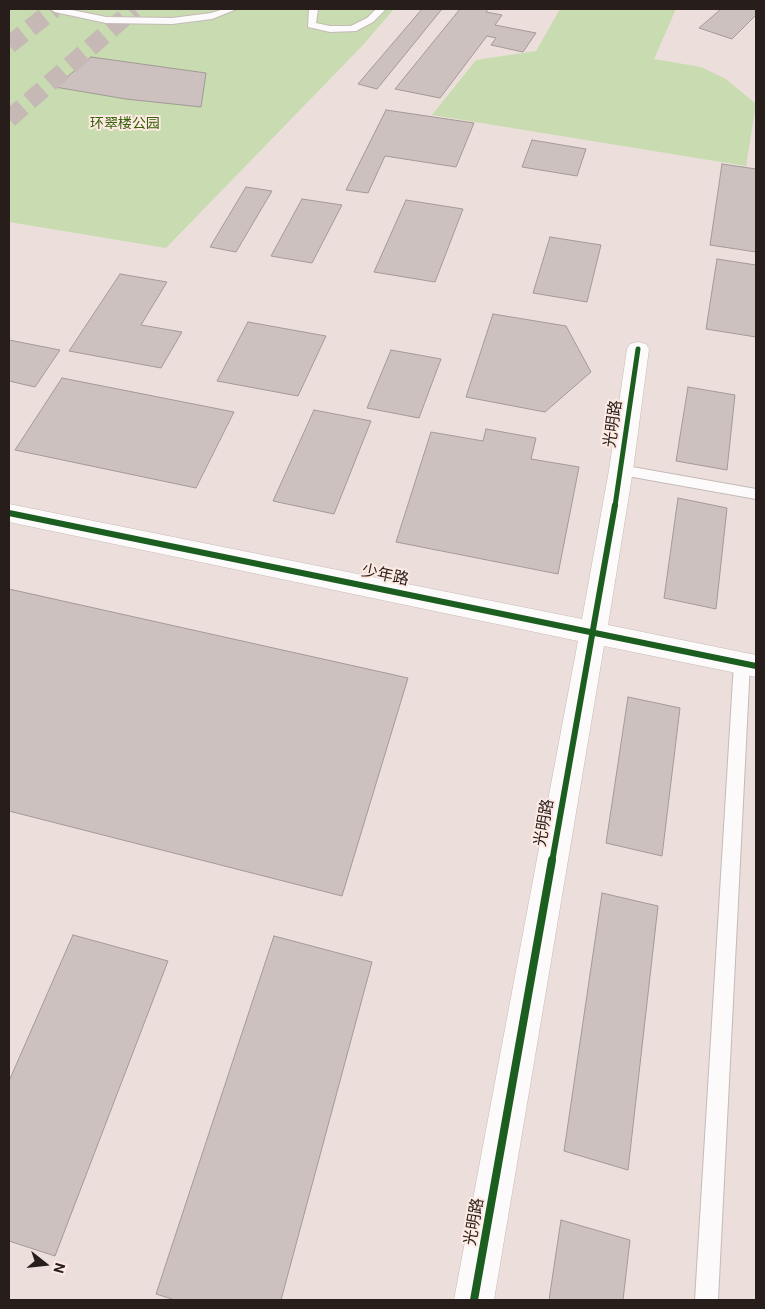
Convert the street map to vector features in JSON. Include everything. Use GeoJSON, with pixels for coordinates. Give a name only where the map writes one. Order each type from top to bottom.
{"type":"FeatureCollection","features":[{"type":"Feature","properties":{"kind":"street","name":"光明路"},"geometry":{"type":"LineString","coordinates":[[474,1300],[621,470],[638,349]]}},
{"type":"Feature","properties":{"kind":"street","name":"少年路"},"geometry":{"type":"LineString","coordinates":[[9,513],[749,664]]}},
{"type":"Feature","properties":{"kind":"lane"},"geometry":{"type":"LineString","coordinates":[[55,9],[106,20],[172,21],[212,16],[232,9]]}},
{"type":"Feature","properties":{"kind":"lane"},"geometry":{"type":"LineString","coordinates":[[312,9],[311,25],[330,29],[353,29],[370,20],[381,9]]}},
{"type":"Feature","properties":{"kind":"lane"},"geometry":{"type":"LineString","coordinates":[[621,470],[756,494]]}},
{"type":"Feature","properties":{"kind":"lane"},"geometry":{"type":"LineString","coordinates":[[706,1300],[749,664]]}},
{"type":"Feature","properties":{"kind":"green space","name":"环翠楼公园"},"geometry":{"type":"Polygon","coordinates":[[[9,9],[394,9],[363,45],[166,248],[9,222],[9,9]]]}},
{"type":"Feature","properties":{"kind":"green space"},"geometry":{"type":"Polygon","coordinates":[[[560,9],[676,9],[654,59],[701,67],[726,79],[756,104],[746,166],[432,115],[476,60],[536,51],[560,9]]]}},
{"type":"Feature","properties":{"kind":"building"},"geometry":{"type":"Polygon","coordinates":[[[422,9],[442,9],[377,89],[358,84],[422,9]]]}},
{"type":"Feature","properties":{"kind":"building"},"geometry":{"type":"Polygon","coordinates":[[[460,9],[488,9],[486,12],[502,15],[495,25],[536,33],[523,52],[491,45],[496,38],[487,36],[440,98],[395,89],[460,9]]]}},
{"type":"Feature","properties":{"kind":"building"},"geometry":{"type":"Polygon","coordinates":[[[721,9],[756,9],[756,15],[732,39],[699,28],[721,9]]]}},
{"type":"Feature","properties":{"kind":"building"},"geometry":{"type":"Polygon","coordinates":[[[91,57],[206,73],[201,107],[126,99],[55,87],[91,57]]]}},
{"type":"Feature","properties":{"kind":"building"},"geometry":{"type":"Polygon","coordinates":[[[386,110],[474,123],[456,167],[385,156],[368,193],[346,190],[386,110]]]}},
{"type":"Feature","properties":{"kind":"building"},"geometry":{"type":"Polygon","coordinates":[[[532,140],[586,149],[577,176],[522,167],[532,140]]]}},
{"type":"Feature","properties":{"kind":"building"},"geometry":{"type":"Polygon","coordinates":[[[722,164],[756,169],[756,252],[710,245],[722,164]]]}},
{"type":"Feature","properties":{"kind":"building"},"geometry":{"type":"Polygon","coordinates":[[[246,187],[272,191],[236,252],[210,247],[246,187]]]}},
{"type":"Feature","properties":{"kind":"building"},"geometry":{"type":"Polygon","coordinates":[[[302,199],[342,205],[312,263],[271,256],[302,199]]]}},
{"type":"Feature","properties":{"kind":"building"},"geometry":{"type":"Polygon","coordinates":[[[406,200],[463,209],[435,282],[374,272],[406,200]]]}},
{"type":"Feature","properties":{"kind":"building"},"geometry":{"type":"Polygon","coordinates":[[[550,237],[601,245],[587,302],[533,293],[550,237]]]}},
{"type":"Feature","properties":{"kind":"building"},"geometry":{"type":"Polygon","coordinates":[[[717,259],[756,265],[756,337],[706,329],[717,259]]]}},
{"type":"Feature","properties":{"kind":"building"},"geometry":{"type":"Polygon","coordinates":[[[120,274],[167,282],[141,325],[182,332],[161,368],[69,351],[120,274]]]}},
{"type":"Feature","properties":{"kind":"building"},"geometry":{"type":"Polygon","coordinates":[[[493,314],[566,326],[591,372],[545,412],[466,397],[493,314]]]}},
{"type":"Feature","properties":{"kind":"building"},"geometry":{"type":"Polygon","coordinates":[[[248,322],[326,336],[298,396],[217,381],[248,322]]]}},
{"type":"Feature","properties":{"kind":"building"},"geometry":{"type":"Polygon","coordinates":[[[9,340],[60,350],[35,387],[9,381],[9,340]]]}},
{"type":"Feature","properties":{"kind":"building"},"geometry":{"type":"Polygon","coordinates":[[[391,350],[441,359],[419,418],[367,408],[391,350]]]}},
{"type":"Feature","properties":{"kind":"building"},"geometry":{"type":"Polygon","coordinates":[[[62,378],[234,412],[196,488],[15,450],[62,378]]]}},
{"type":"Feature","properties":{"kind":"building"},"geometry":{"type":"Polygon","coordinates":[[[688,387],[735,395],[727,470],[676,461],[688,387]]]}},
{"type":"Feature","properties":{"kind":"building"},"geometry":{"type":"Polygon","coordinates":[[[314,410],[371,421],[334,514],[273,501],[314,410]]]}},
{"type":"Feature","properties":{"kind":"building"},"geometry":{"type":"Polygon","coordinates":[[[486,429],[536,438],[531,459],[579,467],[558,574],[396,542],[431,432],[483,441],[486,429]]]}},
{"type":"Feature","properties":{"kind":"building"},"geometry":{"type":"Polygon","coordinates":[[[678,498],[727,508],[716,609],[664,598],[678,498]]]}},
{"type":"Feature","properties":{"kind":"building"},"geometry":{"type":"Polygon","coordinates":[[[9,589],[408,678],[342,896],[9,811],[9,589]]]}},
{"type":"Feature","properties":{"kind":"building"},"geometry":{"type":"Polygon","coordinates":[[[628,697],[680,708],[662,856],[606,843],[628,697]]]}},
{"type":"Feature","properties":{"kind":"building"},"geometry":{"type":"Polygon","coordinates":[[[602,893],[658,906],[628,1170],[564,1151],[602,893]]]}},
{"type":"Feature","properties":{"kind":"building"},"geometry":{"type":"Polygon","coordinates":[[[73,935],[168,961],[55,1256],[9,1241],[9,1081],[73,935]]]}},
{"type":"Feature","properties":{"kind":"building"},"geometry":{"type":"Polygon","coordinates":[[[274,936],[372,962],[281,1300],[175,1300],[156,1294],[274,936]]]}},
{"type":"Feature","properties":{"kind":"building"},"geometry":{"type":"Polygon","coordinates":[[[561,1220],[630,1240],[623,1300],[549,1300],[561,1220]]]}},
{"type":"Feature","properties":{"kind":"tunnel"},"geometry":{"type":"LineString","coordinates":[[9,45],[54,9]]}},
{"type":"Feature","properties":{"kind":"tunnel"},"geometry":{"type":"LineString","coordinates":[[9,119],[134,9]]}},
{"type":"Feature","properties":{"kind":"cycle path"},"geometry":{"type":"LineString","coordinates":[[474,1300],[621,470],[638,349]]}},
{"type":"Feature","properties":{"kind":"cycle path"},"geometry":{"type":"LineString","coordinates":[[9,513],[756,666]]}}]}
